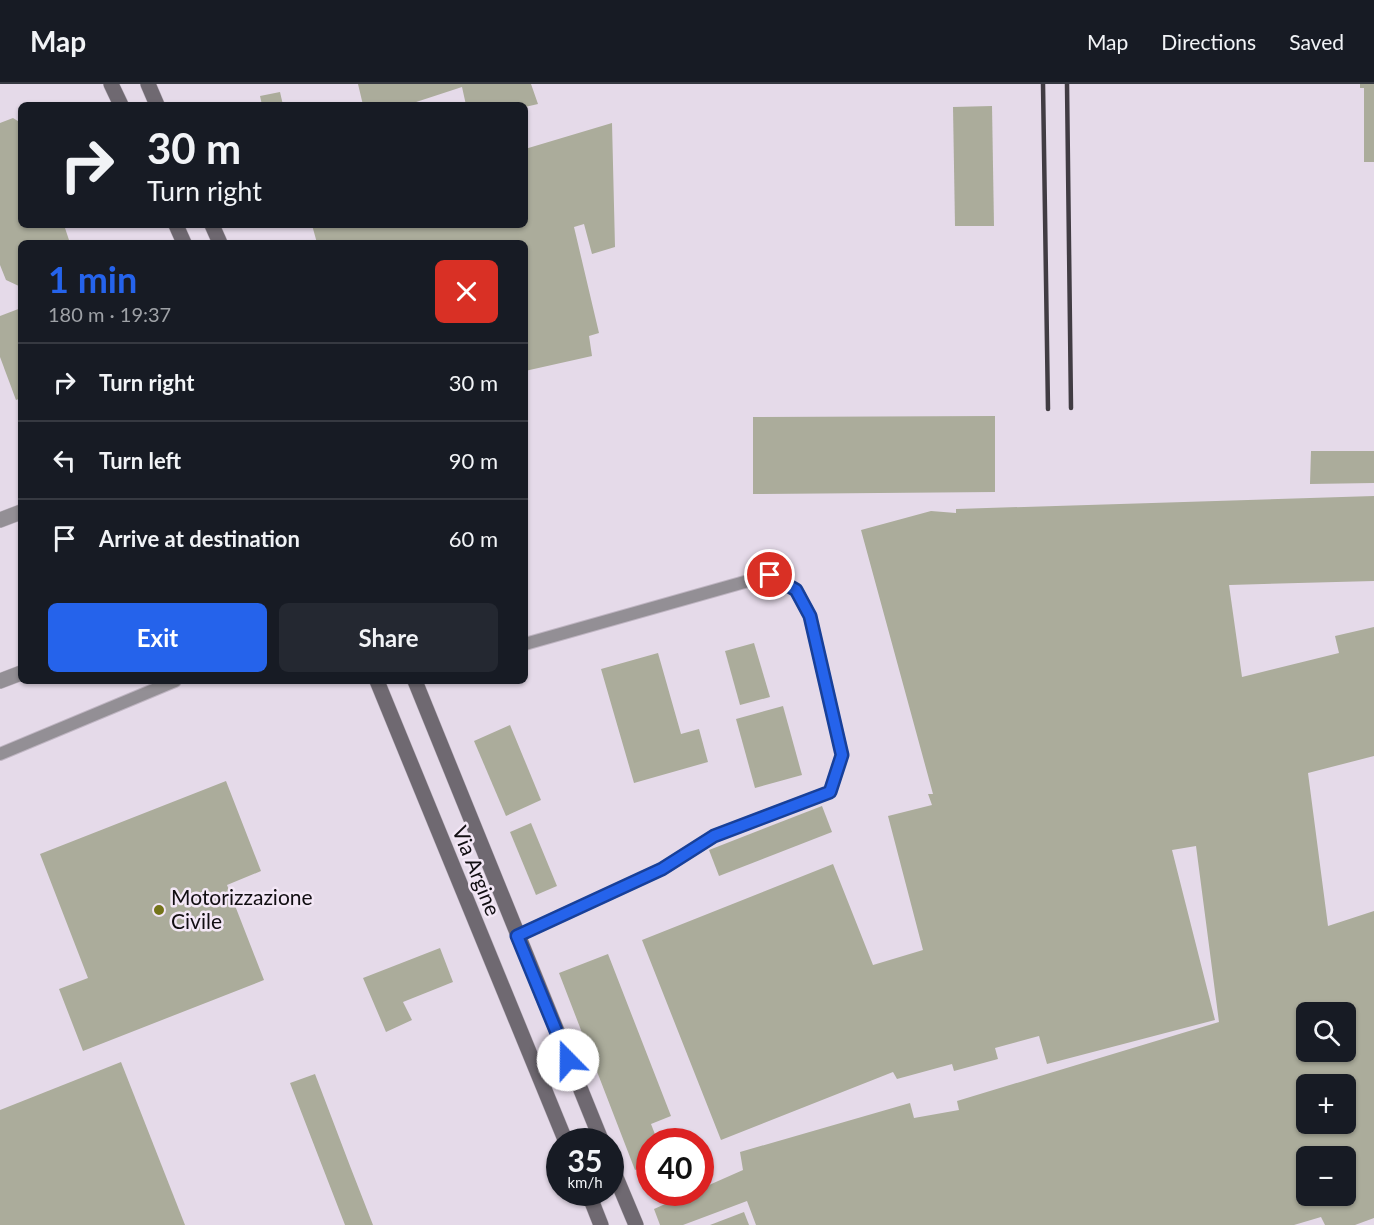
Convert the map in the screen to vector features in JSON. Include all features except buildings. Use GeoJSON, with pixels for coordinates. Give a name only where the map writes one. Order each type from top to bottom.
{"type":"FeatureCollection","features":[{"type":"Feature","properties":{"kind":"street"},"geometry":{"type":"LineString","coordinates":[[111,84],[120,102]]}},
{"type":"Feature","properties":{"kind":"street"},"geometry":{"type":"LineString","coordinates":[[148,84],[156,102]]}},
{"type":"Feature","properties":{"kind":"street"},"geometry":{"type":"LineString","coordinates":[[0,520],[18,513]]}},
{"type":"Feature","properties":{"kind":"street"},"geometry":{"type":"LineString","coordinates":[[0,681],[18,674]]}},
{"type":"Feature","properties":{"kind":"street","name":"Via Argine"},"geometry":{"type":"LineString","coordinates":[[378,684],[560,1128]]}},
{"type":"Feature","properties":{"kind":"street","name":"Via Argine"},"geometry":{"type":"LineString","coordinates":[[416,684],[596,1128]]}},
{"type":"Feature","properties":{"kind":"street"},"geometry":{"type":"LineString","coordinates":[[624,1196],[636,1225]]}},
{"type":"Feature","properties":{"kind":"street"},"geometry":{"type":"LineString","coordinates":[[594,1206],[601,1225]]}},
{"type":"Feature","properties":{"kind":"lane"},"geometry":{"type":"LineString","coordinates":[[517,936],[662,869],[714,836],[830,792],[842,755],[810,616],[796,590],[770,575],[528,643]]}},
{"type":"Feature","properties":{"kind":"lane"},"geometry":{"type":"LineString","coordinates":[[0,754],[168,684]]}},
{"type":"Feature","properties":{"kind":"railway"},"geometry":{"type":"LineString","coordinates":[[1043,84],[1048,409]]}},
{"type":"Feature","properties":{"kind":"railway"},"geometry":{"type":"LineString","coordinates":[[1067,84],[1071,408]]}},
{"type":"Feature","properties":{"kind":"place","name":"Motorizzazione Civile"},"geometry":{"type":"Point","coordinates":[159,910]}},
{"type":"Feature","properties":{"kind":"route"},"geometry":{"type":"LineString","coordinates":[[568,1060],[517,936],[662,869],[714,836],[830,792],[842,755],[810,616],[796,590],[770,575]]}}]}
